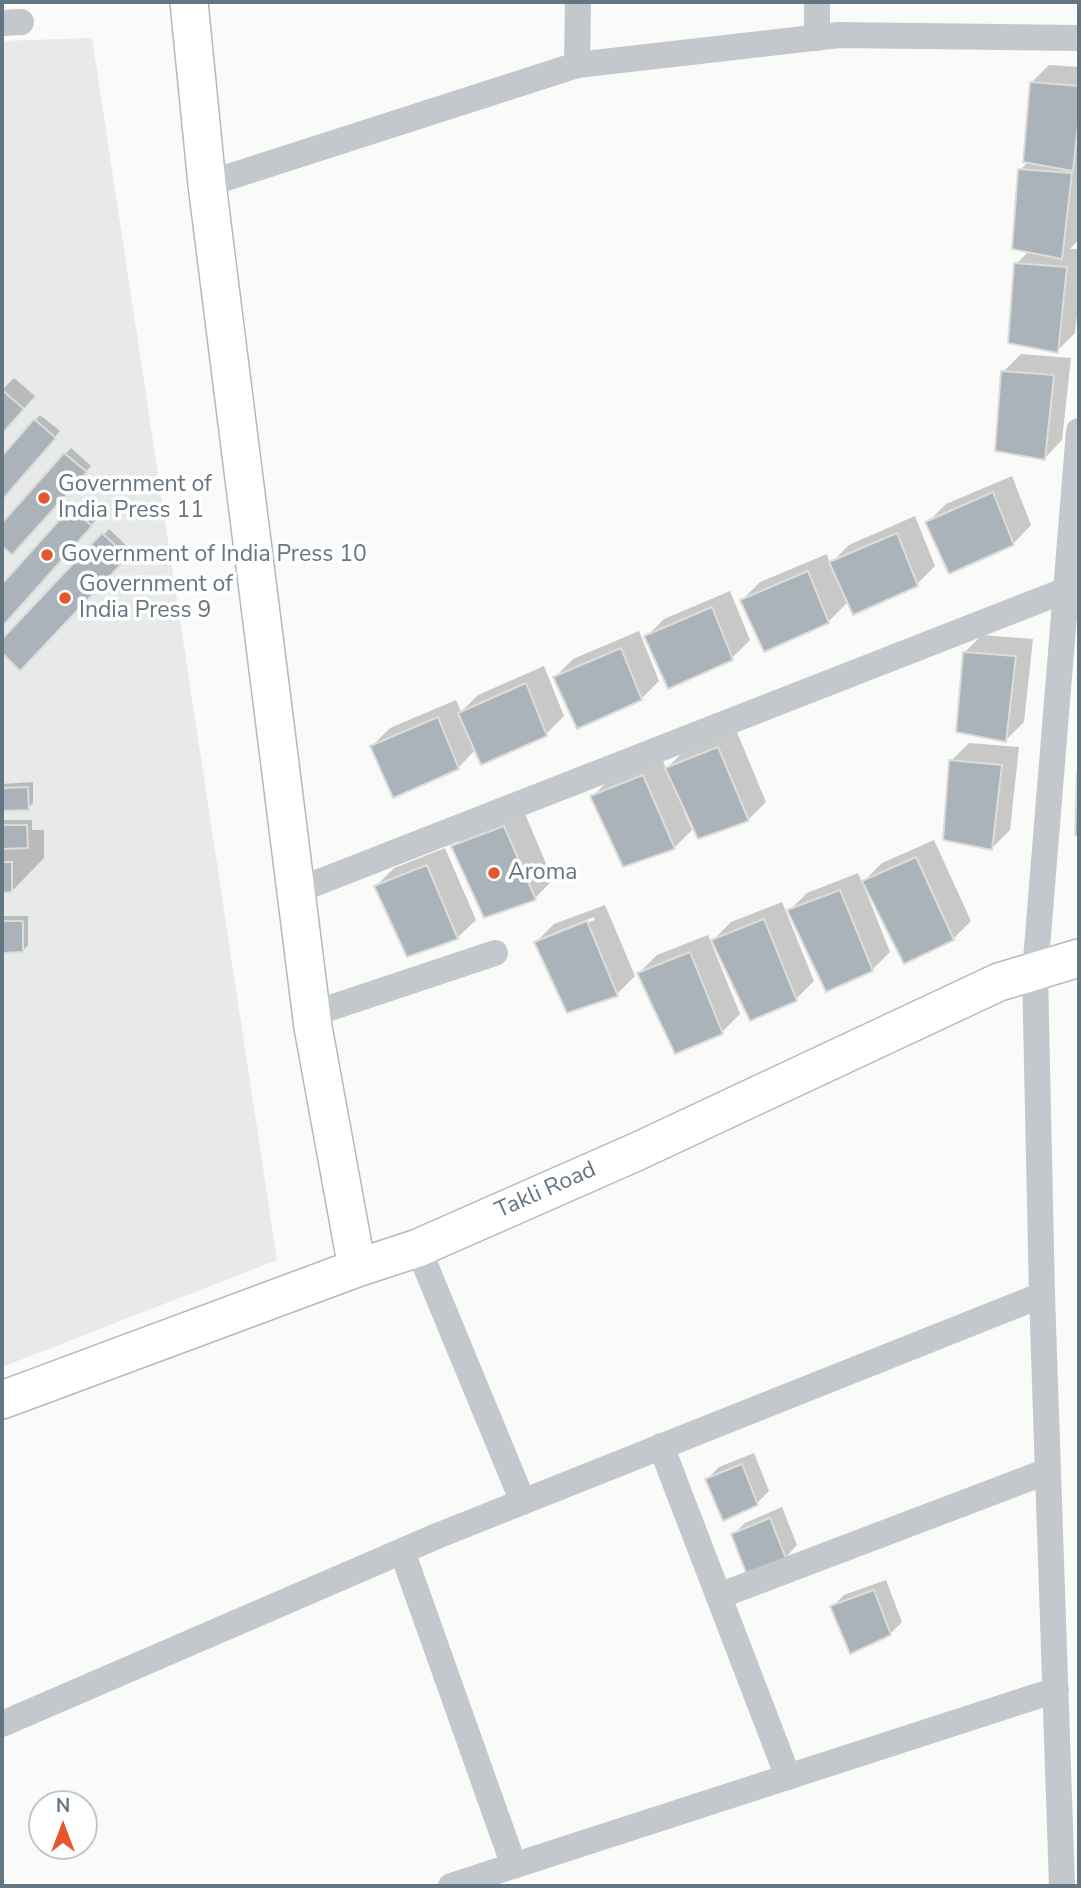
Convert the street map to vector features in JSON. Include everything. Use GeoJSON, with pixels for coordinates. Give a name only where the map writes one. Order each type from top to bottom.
{"type":"FeatureCollection","features":[{"type":"Feature","properties":{"kind":"main road"},"geometry":{"type":"LineString","coordinates":[[189,2],[207,184],[312,1014],[357,1268]]}},
{"type":"Feature","properties":{"kind":"main road","name":"Takli Road"},"geometry":{"type":"LineString","coordinates":[[2,1400],[357,1268],[418,1248],[636,1152],[999,982],[1079,958]]}},
{"type":"Feature","properties":{"kind":"street"},"geometry":{"type":"LineString","coordinates":[[577,65],[578,2]]}},
{"type":"Feature","properties":{"kind":"street"},"geometry":{"type":"LineString","coordinates":[[817,2],[817,38]]}},
{"type":"Feature","properties":{"kind":"street"},"geometry":{"type":"LineString","coordinates":[[207,184],[577,65],[852,35],[1079,38]]}},
{"type":"Feature","properties":{"kind":"street"},"geometry":{"type":"LineString","coordinates":[[1062,1886],[1042,1295],[1035,972],[1079,431]]}},
{"type":"Feature","properties":{"kind":"street"},"geometry":{"type":"LineString","coordinates":[[296,891],[1066,590]]}},
{"type":"Feature","properties":{"kind":"street"},"geometry":{"type":"LineString","coordinates":[[312,1014],[495,953]]}},
{"type":"Feature","properties":{"kind":"street"},"geometry":{"type":"LineString","coordinates":[[418,1248],[523,1502]]}},
{"type":"Feature","properties":{"kind":"street"},"geometry":{"type":"LineString","coordinates":[[2,1724],[402,1551],[1042,1295]]}},
{"type":"Feature","properties":{"kind":"street"},"geometry":{"type":"LineString","coordinates":[[661,1446],[788,1777]]}},
{"type":"Feature","properties":{"kind":"street"},"geometry":{"type":"LineString","coordinates":[[719,1596],[1048,1472]]}},
{"type":"Feature","properties":{"kind":"street"},"geometry":{"type":"LineString","coordinates":[[402,1551],[514,1866]]}},
{"type":"Feature","properties":{"kind":"street"},"geometry":{"type":"LineString","coordinates":[[451,1886],[1056,1690]]}},
{"type":"Feature","properties":{"kind":"shaded area"},"geometry":{"type":"Polygon","coordinates":[[[92,38],[277,1260],[2,1367],[2,41],[92,38]]]}},
{"type":"Feature","properties":{"kind":"building"},"geometry":{"type":"Polygon","coordinates":[[[1030,82],[1079,86],[1073,171],[1023,162],[1030,82]]]}},
{"type":"Feature","properties":{"kind":"building"},"geometry":{"type":"Polygon","coordinates":[[[1018,169],[1072,173],[1062,259],[1012,249],[1018,169]]]}},
{"type":"Feature","properties":{"kind":"building"},"geometry":{"type":"Polygon","coordinates":[[[1014,263],[1067,267],[1058,353],[1008,343],[1014,263]]]}},
{"type":"Feature","properties":{"kind":"building"},"geometry":{"type":"Polygon","coordinates":[[[1001,371],[1054,375],[1045,460],[995,451],[1001,371]]]}},
{"type":"Feature","properties":{"kind":"building"},"geometry":{"type":"Polygon","coordinates":[[[2,390],[24,409],[2,434],[2,390]]]}},
{"type":"Feature","properties":{"kind":"building"},"geometry":{"type":"Polygon","coordinates":[[[34,419],[56,438],[2,500],[2,456],[34,419]]]}},
{"type":"Feature","properties":{"kind":"building","name":"Government of India Press 11"},"geometry":{"type":"Polygon","coordinates":[[[64,453],[87,472],[12,555],[2,546],[2,523],[64,453]]]}},
{"type":"Feature","properties":{"kind":"building"},"geometry":{"type":"Polygon","coordinates":[[[993,492],[1014,545],[949,574],[925,522],[993,492]]]}},
{"type":"Feature","properties":{"kind":"building","name":"Government of India Press 10"},"geometry":{"type":"Polygon","coordinates":[[[71,507],[92,526],[2,627],[2,584],[71,507]]]}},
{"type":"Feature","properties":{"kind":"building","name":"Government of India Press 9"},"geometry":{"type":"Polygon","coordinates":[[[102,533],[128,557],[20,671],[2,653],[2,639],[102,533]]]}},
{"type":"Feature","properties":{"kind":"building"},"geometry":{"type":"Polygon","coordinates":[[[897,533],[918,586],[853,615],[829,562],[897,533]]]}},
{"type":"Feature","properties":{"kind":"building"},"geometry":{"type":"Polygon","coordinates":[[[808,571],[829,623],[764,652],[740,600],[808,571]]]}},
{"type":"Feature","properties":{"kind":"building"},"geometry":{"type":"Polygon","coordinates":[[[712,607],[733,660],[668,689],[644,636],[712,607]]]}},
{"type":"Feature","properties":{"kind":"building"},"geometry":{"type":"Polygon","coordinates":[[[621,648],[642,700],[577,729],[553,677],[621,648]]]}},
{"type":"Feature","properties":{"kind":"building"},"geometry":{"type":"Polygon","coordinates":[[[963,652],[1016,656],[1006,742],[956,732],[963,652]]]}},
{"type":"Feature","properties":{"kind":"building"},"geometry":{"type":"Polygon","coordinates":[[[526,683],[547,736],[481,765],[458,713],[526,683]]]}},
{"type":"Feature","properties":{"kind":"building"},"geometry":{"type":"Polygon","coordinates":[[[438,717],[459,769],[393,798],[370,746],[438,717]]]}},
{"type":"Feature","properties":{"kind":"building"},"geometry":{"type":"Polygon","coordinates":[[[718,747],[749,821],[698,839],[665,768],[718,747]]]}},
{"type":"Feature","properties":{"kind":"building"},"geometry":{"type":"Polygon","coordinates":[[[949,760],[1002,765],[992,850],[943,840],[949,760]]]}},
{"type":"Feature","properties":{"kind":"building"},"geometry":{"type":"Polygon","coordinates":[[[1079,773],[1079,836],[1075,835],[1079,773]]]}},
{"type":"Feature","properties":{"kind":"building"},"geometry":{"type":"Polygon","coordinates":[[[643,775],[675,849],[623,867],[590,796],[643,775]]]}},
{"type":"Feature","properties":{"kind":"building"},"geometry":{"type":"Polygon","coordinates":[[[28,787],[29,810],[2,811],[2,788],[28,787]]]}},
{"type":"Feature","properties":{"kind":"building"},"geometry":{"type":"Polygon","coordinates":[[[2,825],[27,825],[28,848],[2,849],[2,825]]]}},
{"type":"Feature","properties":{"kind":"building","name":"Aroma"},"geometry":{"type":"Polygon","coordinates":[[[504,826],[536,900],[484,918],[451,846],[504,826]]]}},
{"type":"Feature","properties":{"kind":"building"},"geometry":{"type":"Polygon","coordinates":[[[916,857],[954,940],[904,964],[862,881],[916,857]]]}},
{"type":"Feature","properties":{"kind":"building"},"geometry":{"type":"Polygon","coordinates":[[[2,862],[12,862],[12,892],[2,893],[2,862]]]}},
{"type":"Feature","properties":{"kind":"building"},"geometry":{"type":"Polygon","coordinates":[[[427,865],[458,939],[407,957],[374,886],[427,865]]]}},
{"type":"Feature","properties":{"kind":"building"},"geometry":{"type":"Polygon","coordinates":[[[840,890],[873,971],[826,992],[787,910],[840,890]]]}},
{"type":"Feature","properties":{"kind":"building"},"geometry":{"type":"Polygon","coordinates":[[[764,919],[797,1001],[750,1021],[711,940],[764,919]]]}},
{"type":"Feature","properties":{"kind":"building"},"geometry":{"type":"Polygon","coordinates":[[[2,921],[23,921],[23,952],[2,953],[2,921]]]}},
{"type":"Feature","properties":{"kind":"building"},"geometry":{"type":"Polygon","coordinates":[[[587,921],[618,996],[567,1013],[534,942],[587,921]]]}},
{"type":"Feature","properties":{"kind":"building"},"geometry":{"type":"Polygon","coordinates":[[[690,952],[723,1034],[675,1054],[637,973],[690,952]]]}},
{"type":"Feature","properties":{"kind":"building"},"geometry":{"type":"Polygon","coordinates":[[[742,1464],[758,1505],[723,1521],[705,1479],[742,1464]]]}},
{"type":"Feature","properties":{"kind":"building"},"geometry":{"type":"Polygon","coordinates":[[[770,1518],[786,1559],[747,1575],[731,1534],[770,1518]]]}},
{"type":"Feature","properties":{"kind":"building"},"geometry":{"type":"Polygon","coordinates":[[[874,1590],[891,1635],[850,1654],[830,1606],[874,1590]]]}},
{"type":"Feature","properties":{"kind":"place","name":"Government of India Press 11"},"geometry":{"type":"Point","coordinates":[44,498]}},
{"type":"Feature","properties":{"kind":"place","name":"Government of India Press 10"},"geometry":{"type":"Point","coordinates":[47,555]}},
{"type":"Feature","properties":{"kind":"place","name":"Government of India Press 9"},"geometry":{"type":"Point","coordinates":[65,598]}},
{"type":"Feature","properties":{"kind":"place","name":"Aroma"},"geometry":{"type":"Point","coordinates":[494,873]}}]}
